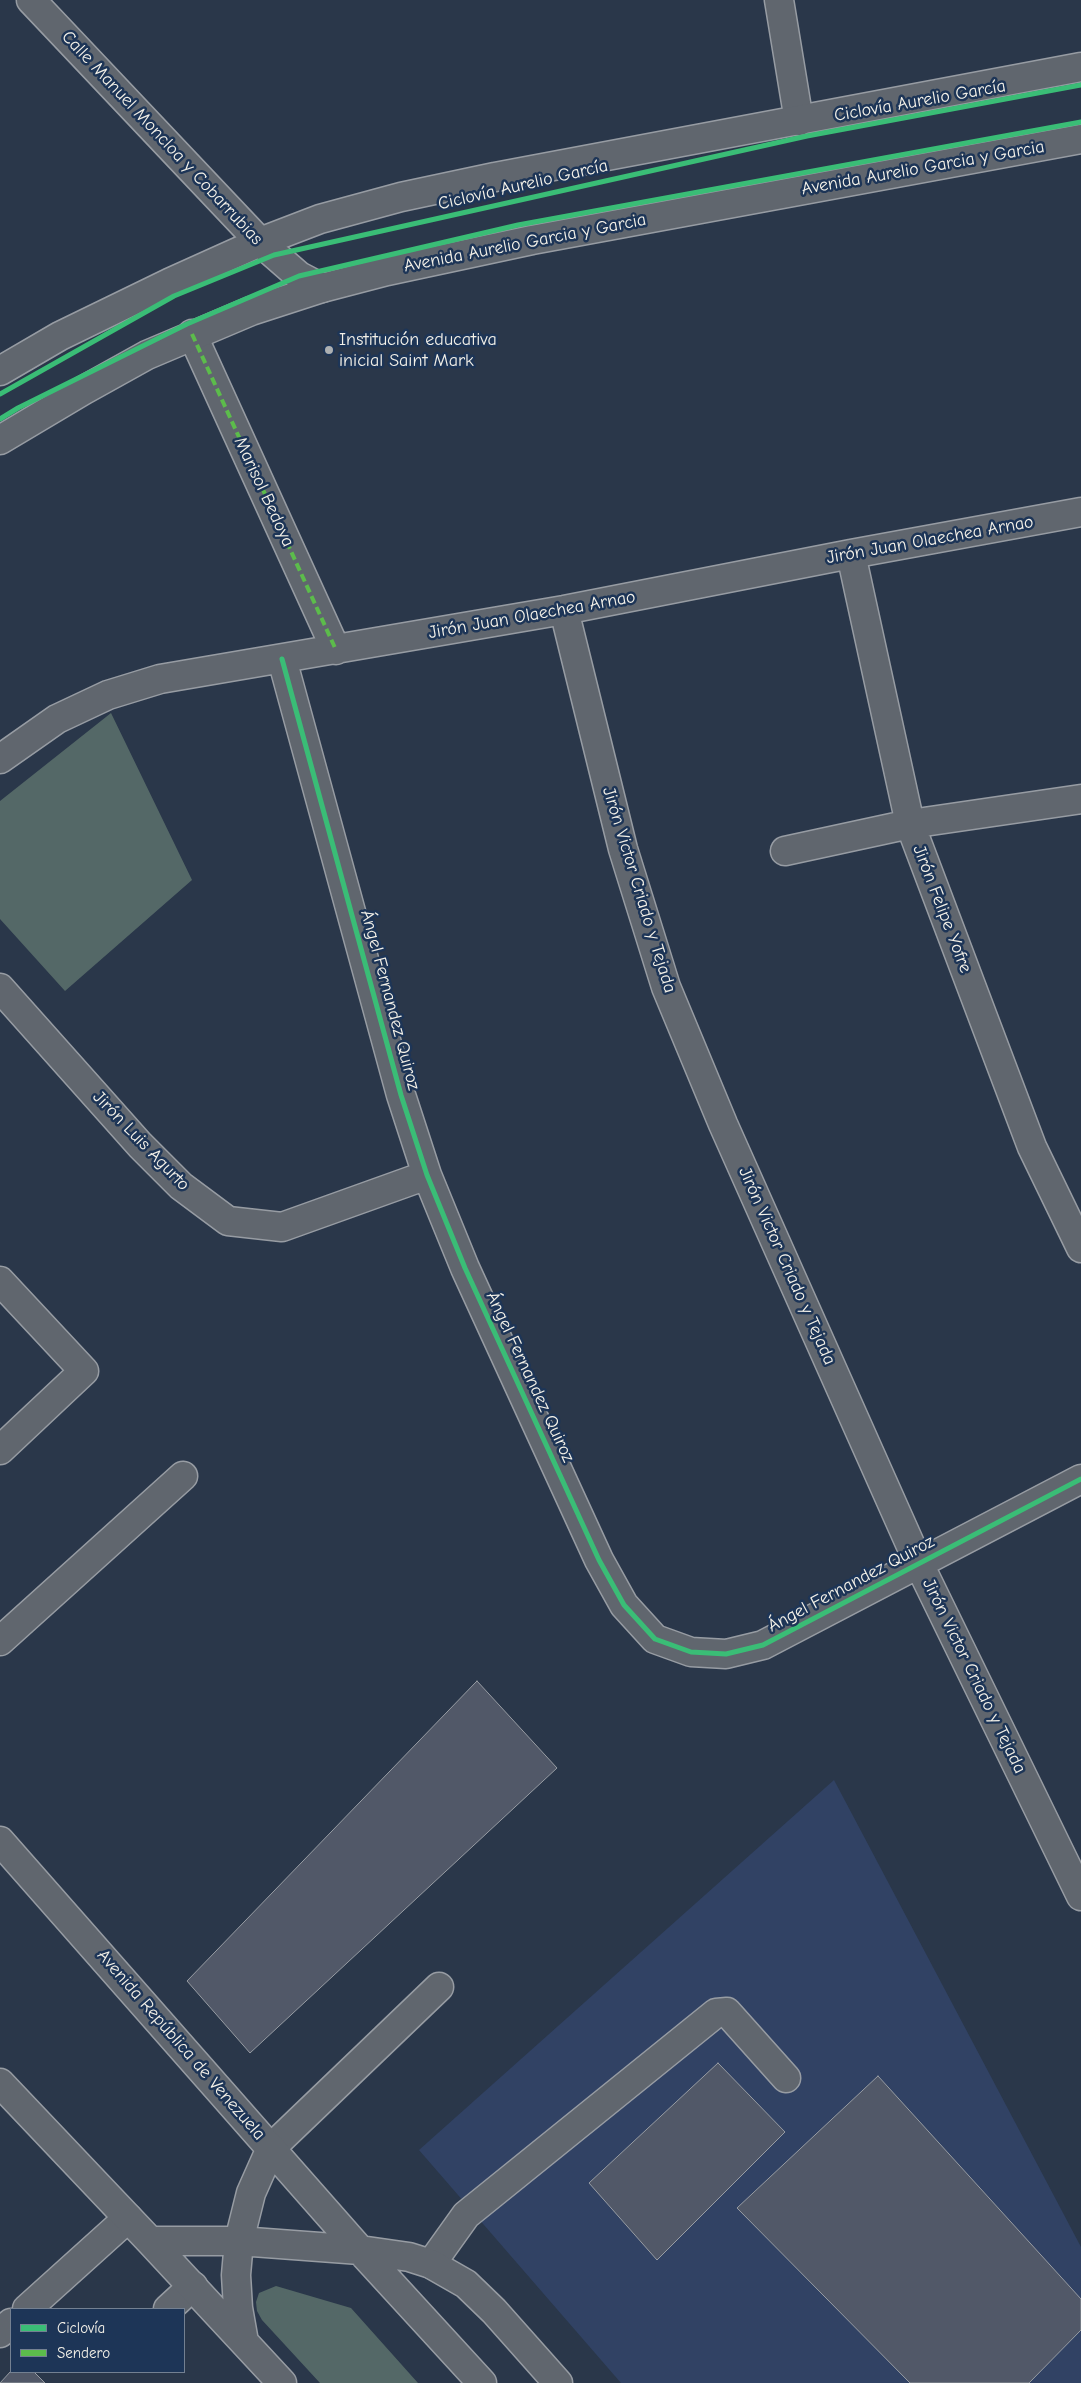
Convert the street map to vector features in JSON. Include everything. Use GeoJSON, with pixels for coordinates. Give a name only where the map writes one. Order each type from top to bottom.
{"type":"FeatureCollection","features":[{"type":"Feature","properties":{"kind":"street","name":"Calle Manuel Moncloa y Cobarrubias"},"geometry":{"type":"LineString","coordinates":[[31,0],[260,242],[299,276],[322,288]]}},
{"type":"Feature","properties":{"kind":"street"},"geometry":{"type":"LineString","coordinates":[[779,0],[799,121]]}},
{"type":"Feature","properties":{"kind":"street"},"geometry":{"type":"LineString","coordinates":[[0,371],[69,332],[260,242],[320,219],[401,197],[495,177],[1081,67]]}},
{"type":"Feature","properties":{"kind":"street","name":"Avenida Aurelio Garcia y Garcia"},"geometry":{"type":"LineString","coordinates":[[0,440],[84,390],[192,334],[251,311],[322,288],[387,271],[532,240],[1081,139]]}},
{"type":"Feature","properties":{"kind":"street","name":"Marisol Bedoya"},"geometry":{"type":"LineString","coordinates":[[192,334],[336,650]]}},
{"type":"Feature","properties":{"kind":"street","name":"Jirón Juan Olaechea Arnao"},"geometry":{"type":"LineString","coordinates":[[0,759],[57,719],[108,695],[160,679],[564,610],[851,554],[1081,512]]}},
{"type":"Feature","properties":{"kind":"street","name":"Jirón Felipe Yofre"},"geometry":{"type":"LineString","coordinates":[[851,554],[910,824],[1032,1147],[1081,1248]]}},
{"type":"Feature","properties":{"kind":"street","name":"Jirón Victor Criado y Tejada"},"geometry":{"type":"LineString","coordinates":[[564,610],[623,849],[666,987],[723,1124],[919,1564],[1081,1896]]}},
{"type":"Feature","properties":{"kind":"street","name":"Ángel Fernandez Quiroz"},"geometry":{"type":"LineString","coordinates":[[282,659],[401,1095],[427,1175],[465,1268],[599,1560],[624,1605],[656,1639],[691,1652],[708,1653],[726,1654],[763,1645],[1081,1479]]}},
{"type":"Feature","properties":{"kind":"street"},"geometry":{"type":"LineString","coordinates":[[785,851],[910,824],[1081,799]]}},
{"type":"Feature","properties":{"kind":"street","name":"Jirón Luis Agurto"},"geometry":{"type":"LineString","coordinates":[[0,988],[140,1145],[181,1186],[228,1221],[282,1227],[427,1175]]}},
{"type":"Feature","properties":{"kind":"street"},"geometry":{"type":"LineString","coordinates":[[0,1281],[84,1372],[0,1450]]}},
{"type":"Feature","properties":{"kind":"street"},"geometry":{"type":"LineString","coordinates":[[0,1641],[183,1476]]}},
{"type":"Feature","properties":{"kind":"street","name":"Avenida República de Venezuela"},"geometry":{"type":"LineString","coordinates":[[0,1841],[360,2250],[482,2383]]}},
{"type":"Feature","properties":{"kind":"street"},"geometry":{"type":"LineString","coordinates":[[244,2342],[238,2308],[236,2275],[239,2241],[251,2193],[272,2148],[439,1987]]}},
{"type":"Feature","properties":{"kind":"street"},"geometry":{"type":"LineString","coordinates":[[431,2264],[466,2215],[716,2013],[727,2012],[786,2078]]}},
{"type":"Feature","properties":{"kind":"street"},"geometry":{"type":"LineString","coordinates":[[0,2083],[193,2286],[282,2383]]}},
{"type":"Feature","properties":{"kind":"street"},"geometry":{"type":"LineString","coordinates":[[33,2307],[128,2218]]}},
{"type":"Feature","properties":{"kind":"street"},"geometry":{"type":"LineString","coordinates":[[150,2241],[239,2241],[360,2250],[408,2257],[431,2264],[466,2284],[558,2383]]}},
{"type":"Feature","properties":{"kind":"street"},"geometry":{"type":"LineString","coordinates":[[169,2308],[193,2286]]}},
{"type":"Feature","properties":{"kind":"street"},"geometry":{"type":"LineString","coordinates":[[0,2333],[10,2324]]}},
{"type":"Feature","properties":{"kind":"shaded area"},"geometry":{"type":"Polygon","coordinates":[[[111,713],[192,880],[65,991],[0,919],[0,801],[111,713]]]}},
{"type":"Feature","properties":{"kind":"shaded area"},"geometry":{"type":"Polygon","coordinates":[[[834,1780],[1081,2247],[1081,2383],[621,2383],[419,2150],[834,1780]]]}},
{"type":"Feature","properties":{"kind":"shaded area"},"geometry":{"type":"Polygon","coordinates":[[[276,2286],[351,2308],[418,2383],[320,2383],[262,2320],[257,2311],[256,2302],[259,2293],[276,2286]]]}},
{"type":"Feature","properties":{"kind":"building"},"geometry":{"type":"Polygon","coordinates":[[[477,1681],[557,1768],[250,2053],[187,1981],[477,1681]]]}},
{"type":"Feature","properties":{"kind":"building"},"geometry":{"type":"Polygon","coordinates":[[[718,2063],[785,2132],[657,2260],[589,2183],[718,2063]]]}},
{"type":"Feature","properties":{"kind":"building"},"geometry":{"type":"Polygon","coordinates":[[[878,2076],[1081,2299],[1081,2330],[1029,2383],[910,2383],[737,2208],[878,2076]]]}},
{"type":"Feature","properties":{"kind":"building"},"geometry":{"type":"Polygon","coordinates":[[[10,2372],[35,2373],[45,2383],[0,2383],[10,2372]]]}},
{"type":"Feature","properties":{"kind":"marked path"},"geometry":{"type":"LineString","coordinates":[[192,334],[336,650]]}},
{"type":"Feature","properties":{"kind":"cycle path","name":"Ciclovía Aurelio García"},"geometry":{"type":"LineString","coordinates":[[0,394],[174,296],[274,255],[807,136],[1081,85]]}},
{"type":"Feature","properties":{"kind":"cycle path"},"geometry":{"type":"LineString","coordinates":[[0,419],[18,408],[187,324],[299,276],[518,225],[1081,122]]}},
{"type":"Feature","properties":{"kind":"cycle path"},"geometry":{"type":"LineString","coordinates":[[282,659],[401,1095],[427,1175],[465,1268],[599,1560],[624,1605],[655,1639],[691,1652],[726,1654],[763,1645],[1081,1479]]}},
{"type":"Feature","properties":{"kind":"place","name":"Institución educativa inicial Saint Mark"},"geometry":{"type":"Point","coordinates":[329,350]}}]}
